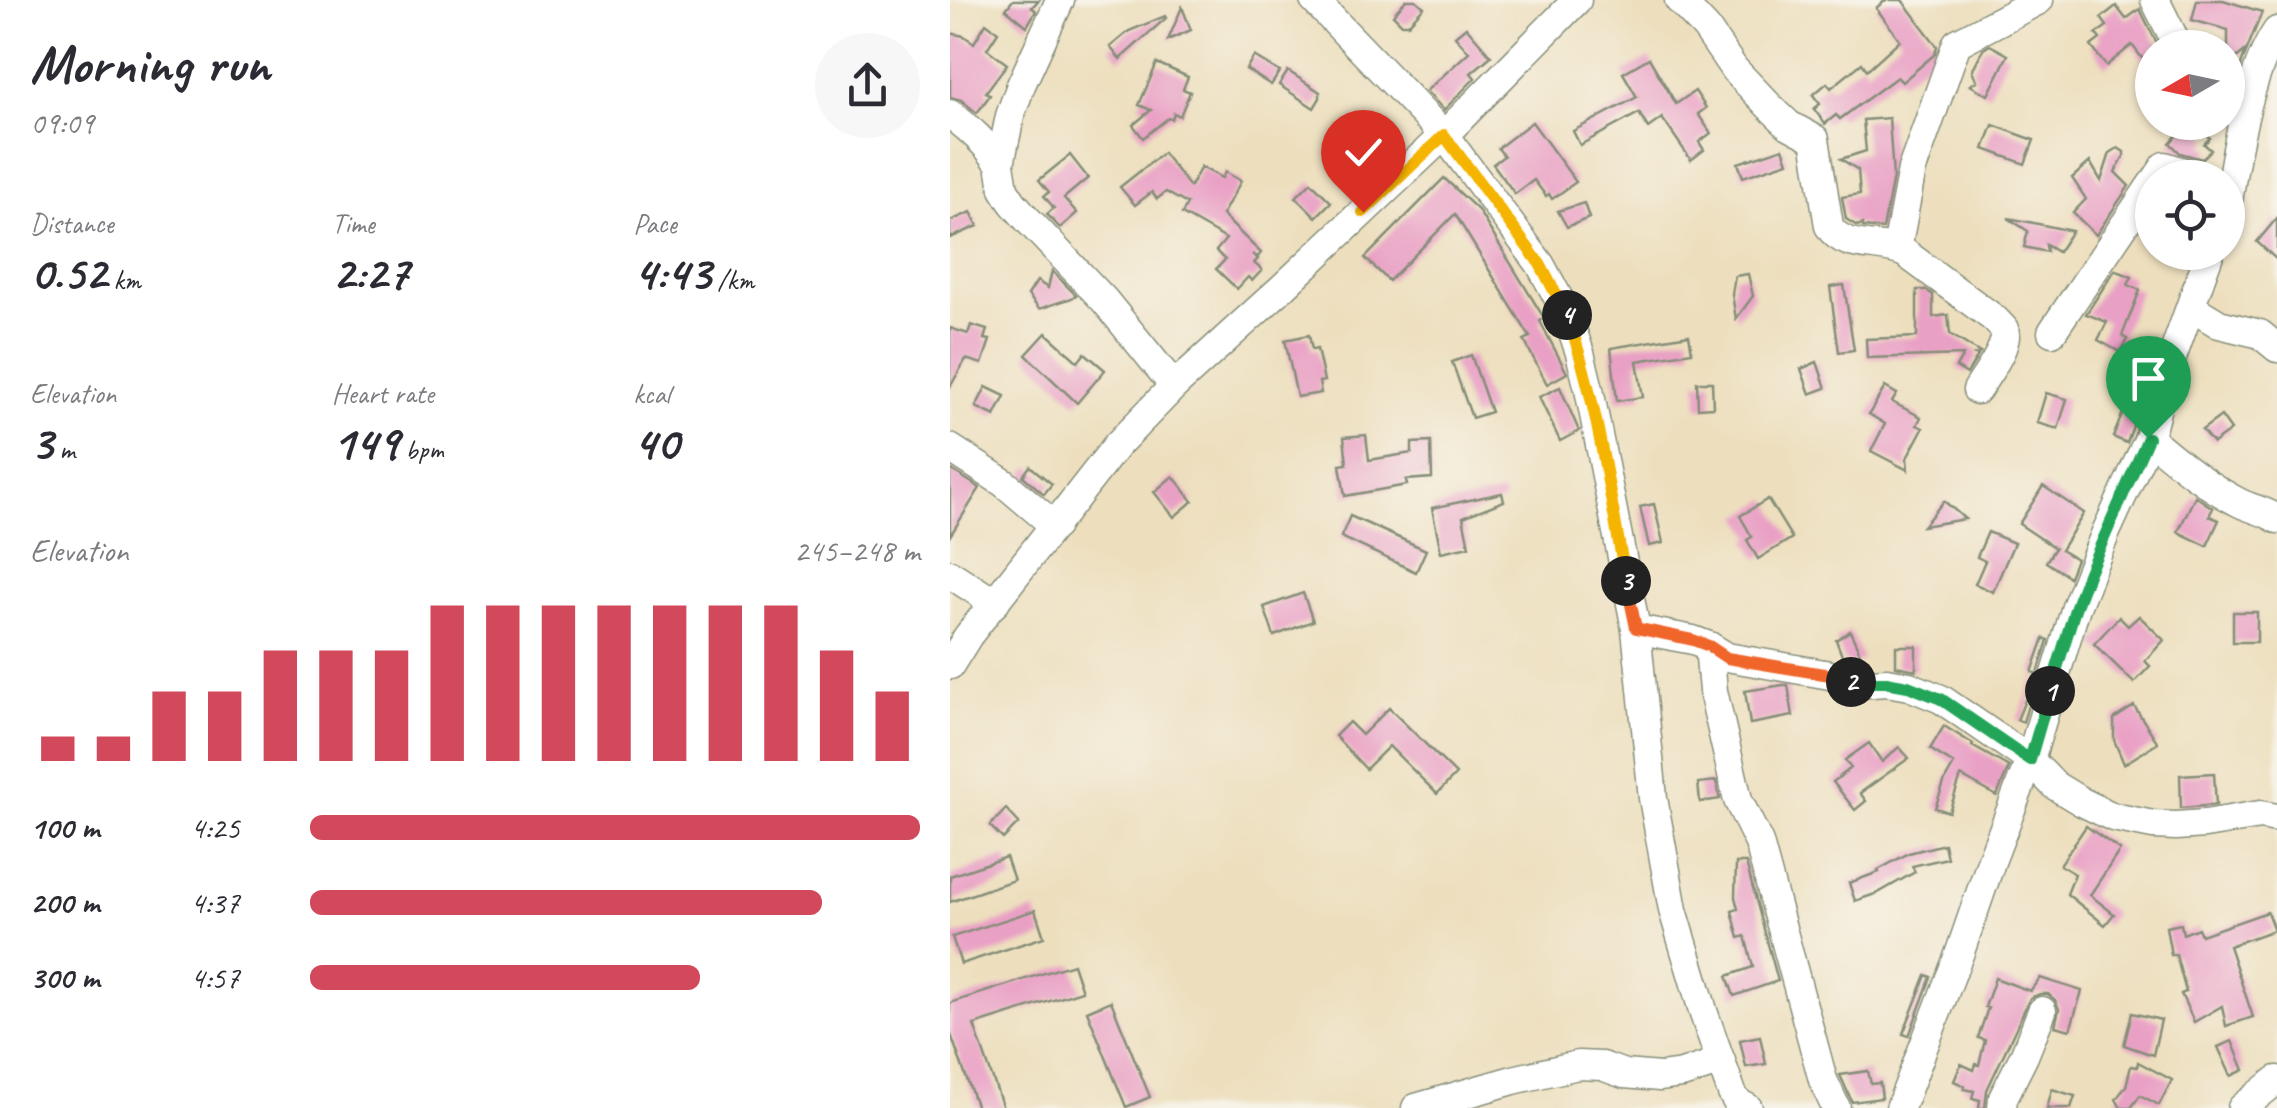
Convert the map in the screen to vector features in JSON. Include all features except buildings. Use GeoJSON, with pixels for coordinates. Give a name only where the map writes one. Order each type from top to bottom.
{"type":"FeatureCollection","features":[{"type":"Feature","properties":{"kind":"street"},"geometry":{"type":"LineString","coordinates":[[1060,0],[1010,116],[1000,164],[1004,188],[1013,203],[1106,301],[1174,386]]}},
{"type":"Feature","properties":{"kind":"street"},"geometry":{"type":"LineString","coordinates":[[1314,0],[1444,135],[1540,264],[1566,312],[1590,389],[1636,628],[1652,798],[1672,910],[1732,1093],[1748,1108]]}},
{"type":"Feature","properties":{"kind":"street"},"geometry":{"type":"LineString","coordinates":[[950,666],[968,636],[1117,445],[1174,386],[1444,135],[1578,0]]}},
{"type":"Feature","properties":{"kind":"street"},"geometry":{"type":"LineString","coordinates":[[1679,0],[1770,107],[1789,125],[1815,139],[1835,237],[1897,249],[2003,328],[2003,346],[1977,390]]}},
{"type":"Feature","properties":{"kind":"street"},"geometry":{"type":"LineString","coordinates":[[1897,249],[1912,170],[1957,43],[2038,0]]}},
{"type":"Feature","properties":{"kind":"street"},"geometry":{"type":"LineString","coordinates":[[2155,0],[2170,30]]}},
{"type":"Feature","properties":{"kind":"street"},"geometry":{"type":"LineString","coordinates":[[2236,160],[2263,59],[2277,32]]}},
{"type":"Feature","properties":{"kind":"street"},"geometry":{"type":"LineString","coordinates":[[950,114],[977,135],[1000,164]]}},
{"type":"Feature","properties":{"kind":"street"},"geometry":{"type":"LineString","coordinates":[[2052,332],[2135,209]]}},
{"type":"Feature","properties":{"kind":"street"},"geometry":{"type":"LineString","coordinates":[[1900,1108],[2030,760],[2076,606],[2148,438],[2203,270]]}},
{"type":"Feature","properties":{"kind":"street"},"geometry":{"type":"LineString","coordinates":[[2190,306],[2219,324],[2260,334],[2277,348]]}},
{"type":"Feature","properties":{"kind":"street"},"geometry":{"type":"LineString","coordinates":[[2148,438],[2197,478],[2277,519]]}},
{"type":"Feature","properties":{"kind":"street"},"geometry":{"type":"LineString","coordinates":[[950,448],[1004,482],[1056,526]]}},
{"type":"Feature","properties":{"kind":"street"},"geometry":{"type":"LineString","coordinates":[[950,574],[995,603]]}},
{"type":"Feature","properties":{"kind":"street"},"geometry":{"type":"LineString","coordinates":[[1636,628],[1709,646],[1727,658],[1830,675],[1856,684],[1886,682],[1908,686],[1941,699],[2030,760],[2054,785],[2113,817],[2176,826],[2260,815],[2277,818]]}},
{"type":"Feature","properties":{"kind":"street"},"geometry":{"type":"LineString","coordinates":[[1709,646],[1714,691],[1738,800],[1759,843],[1823,1080],[1836,1108]]}},
{"type":"Feature","properties":{"kind":"street"},"geometry":{"type":"LineString","coordinates":[[2002,1108],[2042,1011]]}},
{"type":"Feature","properties":{"kind":"street"},"geometry":{"type":"LineString","coordinates":[[1416,1108],[1578,1066],[1602,1066],[1624,1074],[1660,1077],[1722,1061]]}},
{"type":"Feature","properties":{"kind":"street"},"geometry":{"type":"LineString","coordinates":[[2242,1108],[2277,1080]]}},
{"type":"Feature","properties":{"kind":"route"},"geometry":{"type":"LineString","coordinates":[[1363,212],[1444,135],[1540,264],[1566,312],[1590,389],[1636,628],[1693,640],[1727,658],[1830,675],[1856,684],[1886,682],[1908,686],[1941,699],[2030,760],[2076,606],[2148,438]]}}]}
